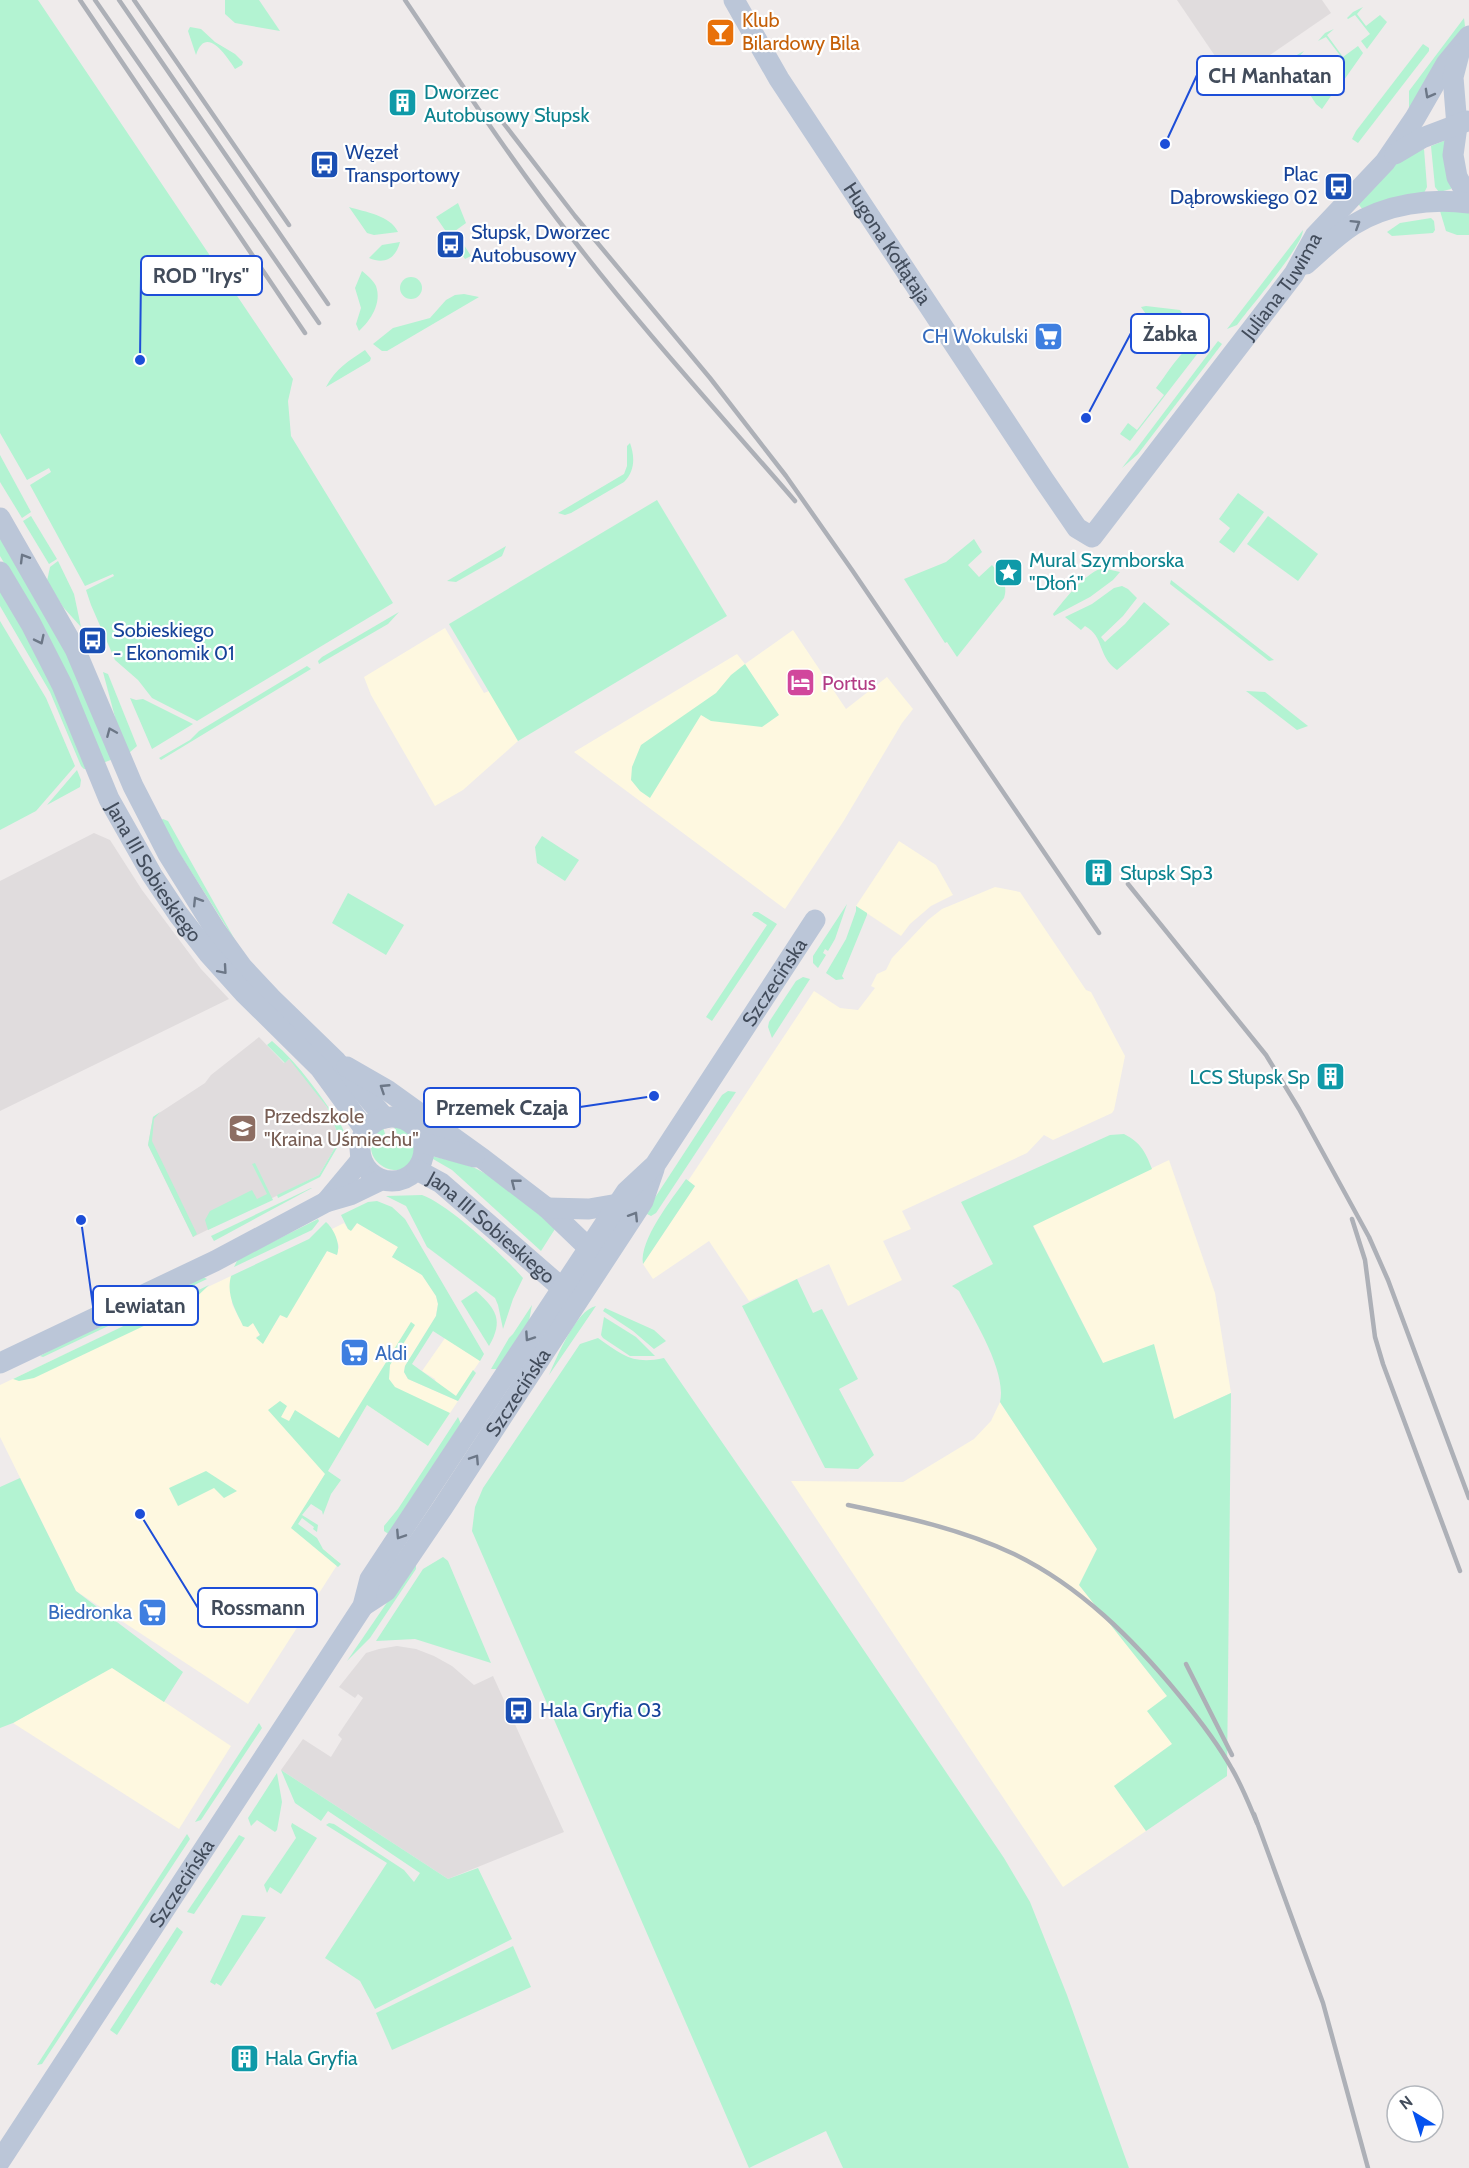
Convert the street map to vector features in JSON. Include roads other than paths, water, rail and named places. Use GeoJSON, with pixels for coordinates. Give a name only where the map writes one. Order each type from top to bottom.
{"type":"FeatureCollection","features":[{"type":"Feature","properties":{"kind":"street","name":"Hugona Kołłątaja"},"geometry":{"type":"LineString","coordinates":[[734,0],[779,79],[1040,474],[1077,528],[1092,537]]}},
{"type":"Feature","properties":{"kind":"street","name":"Juliana Tuwima"},"geometry":{"type":"LineString","coordinates":[[1092,537],[1294,274],[1315,236],[1385,162],[1415,118],[1446,64],[1465,40]]}},
{"type":"Feature","properties":{"kind":"street"},"geometry":{"type":"LineString","coordinates":[[1465,40],[1453,77],[1463,123],[1453,155],[1457,177],[1469,198]]}},
{"type":"Feature","properties":{"kind":"street"},"geometry":{"type":"LineString","coordinates":[[1385,162],[1411,144],[1463,123]]}},
{"type":"Feature","properties":{"kind":"street"},"geometry":{"type":"LineString","coordinates":[[1294,274],[1341,234],[1367,217],[1419,202],[1469,203]]}},
{"type":"Feature","properties":{"kind":"street","name":"Jana III Sobieskiego"},"geometry":{"type":"LineString","coordinates":[[0,518],[75,649],[133,786],[168,854],[216,931],[242,967],[336,1062],[385,1118]]}},
{"type":"Feature","properties":{"kind":"street","name":"Jana III Sobieskiego"},"geometry":{"type":"LineString","coordinates":[[0,572],[32,624],[62,685],[109,799],[152,875],[209,954],[244,993],[320,1068],[366,1131]]}},
{"type":"Feature","properties":{"kind":"street","name":"Szczecińska"},"geometry":{"type":"LineString","coordinates":[[0,2161],[363,1606],[370,1579],[588,1248],[626,1192],[655,1165],[815,920]]}},
{"type":"Feature","properties":{"kind":"street","name":"Jana III Sobieskiego"},"geometry":{"type":"LineString","coordinates":[[336,1062],[387,1090],[483,1159],[547,1208],[604,1262]]}},
{"type":"Feature","properties":{"kind":"street"},"geometry":{"type":"LineString","coordinates":[[0,1363],[215,1261],[326,1202],[350,1195],[381,1180],[399,1181],[409,1177],[417,1170],[424,1152],[424,1143],[414,1125],[405,1120],[395,1117],[385,1118],[371,1125],[360,1146],[361,1160],[369,1172],[381,1180]]}},
{"type":"Feature","properties":{"kind":"street","name":"Jana III Sobieskiego"},"geometry":{"type":"LineString","coordinates":[[424,1143],[483,1159]]}},
{"type":"Feature","properties":{"kind":"street"},"geometry":{"type":"LineString","coordinates":[[326,1202],[361,1160]]}},
{"type":"Feature","properties":{"kind":"street","name":"Szczecińska"},"geometry":{"type":"LineString","coordinates":[[363,1606],[386,1591],[583,1295],[643,1202],[655,1165]]}},
{"type":"Feature","properties":{"kind":"street","name":"Jana III Sobieskiego"},"geometry":{"type":"LineString","coordinates":[[417,1170],[441,1183],[562,1288]]}},
{"type":"Feature","properties":{"kind":"street"},"geometry":{"type":"LineString","coordinates":[[547,1208],[590,1209],[618,1204]]}},
{"type":"Feature","properties":{"kind":"street"},"geometry":{"type":"LineString","coordinates":[[562,1288],[583,1295]]}},
{"type":"Feature","properties":{"kind":"railway"},"geometry":{"type":"LineString","coordinates":[[80,0],[305,333]]}},
{"type":"Feature","properties":{"kind":"railway"},"geometry":{"type":"LineString","coordinates":[[95,0],[319,323]]}},
{"type":"Feature","properties":{"kind":"railway"},"geometry":{"type":"LineString","coordinates":[[119,0],[328,304]]}},
{"type":"Feature","properties":{"kind":"railway"},"geometry":{"type":"LineString","coordinates":[[134,0],[289,225]]}},
{"type":"Feature","properties":{"kind":"railway"},"geometry":{"type":"LineString","coordinates":[[405,0],[507,150],[572,238],[654,338],[795,501]]}},
{"type":"Feature","properties":{"kind":"railway"},"geometry":{"type":"LineString","coordinates":[[498,116],[575,216],[710,378],[786,476],[1099,933]]}},
{"type":"Feature","properties":{"kind":"railway"},"geometry":{"type":"LineString","coordinates":[[1128,884],[1266,1055],[1299,1109],[1369,1237],[1388,1280],[1469,1498]]}},
{"type":"Feature","properties":{"kind":"railway"},"geometry":{"type":"LineString","coordinates":[[1352,1219],[1365,1260],[1375,1337],[1383,1364],[1460,1571]]}},
{"type":"Feature","properties":{"kind":"railway"},"geometry":{"type":"LineString","coordinates":[[848,1505],[891,1514],[974,1537],[1038,1567],[1083,1598],[1124,1634],[1200,1721],[1236,1775],[1257,1823]]}},
{"type":"Feature","properties":{"kind":"railway"},"geometry":{"type":"LineString","coordinates":[[1186,1664],[1232,1755]]}},
{"type":"Feature","properties":{"kind":"railway"},"geometry":{"type":"LineString","coordinates":[[1254,1814],[1323,2003],[1368,2168]]}},
{"type":"Feature","properties":{"kind":"place","name":"Klub Bilardowy Bila"},"geometry":{"type":"Point","coordinates":[721,32]}},
{"type":"Feature","properties":{"kind":"place","name":"Dworzec Autobusowy Słupsk"},"geometry":{"type":"Point","coordinates":[403,103]}},
{"type":"Feature","properties":{"kind":"place","name":"CH Manhatan"},"geometry":{"type":"Point","coordinates":[1165,144]}},
{"type":"Feature","properties":{"kind":"place","name":"Węzeł Transportowy"},"geometry":{"type":"Point","coordinates":[324,164]}},
{"type":"Feature","properties":{"kind":"place","name":"Plac Dąbrowskiego 02"},"geometry":{"type":"Point","coordinates":[1339,186]}},
{"type":"Feature","properties":{"kind":"place","name":"Słupsk, Dworzec Autobusowy"},"geometry":{"type":"Point","coordinates":[450,244]}},
{"type":"Feature","properties":{"kind":"place","name":"CH Wokulski"},"geometry":{"type":"Point","coordinates":[1049,336]}},
{"type":"Feature","properties":{"kind":"place","name":"ROD \"Irys\""},"geometry":{"type":"Point","coordinates":[140,360]}},
{"type":"Feature","properties":{"kind":"place","name":"Żabka"},"geometry":{"type":"Point","coordinates":[1086,418]}},
{"type":"Feature","properties":{"kind":"place","name":"Mural Szymborska \"Dłoń\""},"geometry":{"type":"Point","coordinates":[1008,572]}},
{"type":"Feature","properties":{"kind":"place","name":"Sobieskiego - Ekonomik 01"},"geometry":{"type":"Point","coordinates":[92,641]}},
{"type":"Feature","properties":{"kind":"place","name":"Portus"},"geometry":{"type":"Point","coordinates":[801,683]}},
{"type":"Feature","properties":{"kind":"place","name":"Słupsk Sp3"},"geometry":{"type":"Point","coordinates":[1099,873]}},
{"type":"Feature","properties":{"kind":"place","name":"LCS Słupsk Sp"},"geometry":{"type":"Point","coordinates":[1331,1077]}},
{"type":"Feature","properties":{"kind":"place","name":"Przemek Czaja"},"geometry":{"type":"Point","coordinates":[654,1096]}},
{"type":"Feature","properties":{"kind":"place","name":"Przedszkole \"Kraina Uśmiechu\""},"geometry":{"type":"Point","coordinates":[243,1128]}},
{"type":"Feature","properties":{"kind":"place","name":"Lewiatan"},"geometry":{"type":"Point","coordinates":[81,1220]}},
{"type":"Feature","properties":{"kind":"place","name":"Aldi"},"geometry":{"type":"Point","coordinates":[354,1353]}},
{"type":"Feature","properties":{"kind":"place","name":"Rossmann"},"geometry":{"type":"Point","coordinates":[140,1514]}},
{"type":"Feature","properties":{"kind":"place","name":"Biedronka"},"geometry":{"type":"Point","coordinates":[153,1612]}},
{"type":"Feature","properties":{"kind":"place","name":"Hala Gryfia 03"},"geometry":{"type":"Point","coordinates":[519,1710]}},
{"type":"Feature","properties":{"kind":"place","name":"Hala Gryfia"},"geometry":{"type":"Point","coordinates":[244,2058]}}]}
